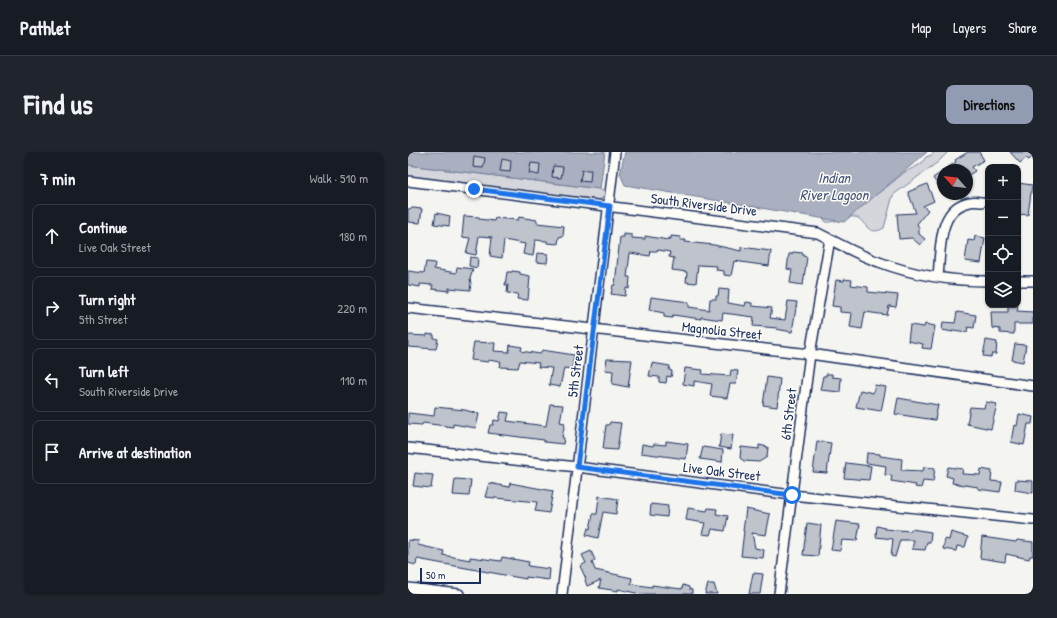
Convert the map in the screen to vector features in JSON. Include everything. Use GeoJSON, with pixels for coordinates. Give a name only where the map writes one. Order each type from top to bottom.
{"type":"FeatureCollection","features":[{"type":"Feature","properties":{"kind":"street","name":"5th Street"},"geometry":{"type":"LineString","coordinates":[[562,594],[610,206],[615,152]]}},
{"type":"Feature","properties":{"kind":"street","name":"South Riverside Drive"},"geometry":{"type":"LineString","coordinates":[[408,181],[801,230],[818,233],[877,262],[901,270],[974,281],[985,281]]}},
{"type":"Feature","properties":{"kind":"street"},"geometry":{"type":"LineString","coordinates":[[938,276],[943,228],[948,217],[957,207],[970,202],[982,202]]}},
{"type":"Feature","properties":{"kind":"street","name":"6th Street"},"geometry":{"type":"LineString","coordinates":[[780,594],[810,354],[830,239]]}},
{"type":"Feature","properties":{"kind":"street"},"geometry":{"type":"LineString","coordinates":[[1021,281],[1033,281]]}},
{"type":"Feature","properties":{"kind":"street","name":"Magnolia Street"},"geometry":{"type":"LineString","coordinates":[[408,308],[810,354],[1033,386]]}},
{"type":"Feature","properties":{"kind":"street","name":"Live Oak Street"},"geometry":{"type":"LineString","coordinates":[[408,448],[577,467],[792,495],[1033,520]]}},
{"type":"Feature","properties":{"kind":"street"},"geometry":{"type":"LineString","coordinates":[[408,588],[459,594]]}},
{"type":"Feature","properties":{"kind":"shaded area"},"geometry":{"type":"Polygon","coordinates":[[[934,152],[948,152],[938,162],[893,195],[884,228],[873,231],[859,218],[855,217],[826,222],[821,215],[864,203],[905,172],[921,164],[926,157],[932,155],[934,152]]]}},
{"type":"Feature","properties":{"kind":"shaded area"},"geometry":{"type":"Polygon","coordinates":[[[408,165],[600,189],[606,191],[605,195],[600,200],[408,177],[408,165]]]}},
{"type":"Feature","properties":{"kind":"water"},"geometry":{"type":"Polygon","coordinates":[[[408,152],[605,152],[600,189],[408,165],[408,152]]]}},
{"type":"Feature","properties":{"kind":"water","name":"Indian River Lagoon"},"geometry":{"type":"Polygon","coordinates":[[[625,152],[927,152],[844,222],[625,185],[620,174],[625,152]]]}},
{"type":"Feature","properties":{"kind":"building"},"geometry":{"type":"Polygon","coordinates":[[[968,152],[979,152],[984,160],[973,166],[973,164],[953,164],[956,162],[955,160],[968,152]]]}},
{"type":"Feature","properties":{"kind":"building"},"geometry":{"type":"Polygon","coordinates":[[[1010,152],[1033,152],[1033,156],[1029,160],[1026,158],[1020,163],[1010,152]]]}},
{"type":"Feature","properties":{"kind":"building"},"geometry":{"type":"Polygon","coordinates":[[[474,156],[485,158],[483,168],[473,167],[474,156]]]}},
{"type":"Feature","properties":{"kind":"building"},"geometry":{"type":"Polygon","coordinates":[[[502,159],[511,161],[510,172],[500,171],[502,159]]]}},
{"type":"Feature","properties":{"kind":"building"},"geometry":{"type":"Polygon","coordinates":[[[531,163],[540,164],[539,175],[529,173],[531,163]]]}},
{"type":"Feature","properties":{"kind":"building"},"geometry":{"type":"Polygon","coordinates":[[[553,166],[563,167],[561,178],[552,177],[553,166]]]}},
{"type":"Feature","properties":{"kind":"building"},"geometry":{"type":"Polygon","coordinates":[[[582,170],[591,170],[590,182],[580,181],[582,170]]]}},
{"type":"Feature","properties":{"kind":"building"},"geometry":{"type":"Polygon","coordinates":[[[937,175],[937,184],[933,178],[937,175]]]}},
{"type":"Feature","properties":{"kind":"building"},"geometry":{"type":"Polygon","coordinates":[[[1021,183],[1032,185],[1028,215],[1021,214],[1021,183]]]}},
{"type":"Feature","properties":{"kind":"building"},"geometry":{"type":"Polygon","coordinates":[[[927,184],[934,201],[923,206],[928,210],[917,224],[919,234],[925,239],[920,245],[912,238],[899,239],[897,214],[916,213],[908,192],[927,184]]]}},
{"type":"Feature","properties":{"kind":"building"},"geometry":{"type":"Polygon","coordinates":[[[408,209],[422,209],[420,223],[408,222],[408,209]]]}},
{"type":"Feature","properties":{"kind":"building"},"geometry":{"type":"Polygon","coordinates":[[[436,213],[450,216],[449,226],[434,224],[436,213]]]}},
{"type":"Feature","properties":{"kind":"building"},"geometry":{"type":"Polygon","coordinates":[[[464,216],[479,217],[479,219],[494,221],[495,218],[518,220],[519,217],[537,220],[537,223],[564,226],[563,236],[559,237],[558,244],[535,240],[533,256],[523,254],[525,244],[504,240],[502,258],[490,256],[492,237],[479,236],[476,255],[466,253],[470,238],[462,237],[464,216]]]}},
{"type":"Feature","properties":{"kind":"building"},"geometry":{"type":"Polygon","coordinates":[[[624,234],[632,235],[632,238],[645,239],[645,236],[668,240],[668,238],[671,239],[671,236],[681,237],[680,240],[686,240],[685,242],[714,245],[741,251],[741,247],[771,251],[769,266],[734,261],[731,276],[724,275],[724,271],[716,270],[717,266],[698,265],[696,283],[686,282],[687,272],[672,270],[674,258],[669,257],[670,252],[658,250],[651,251],[650,256],[630,253],[627,277],[630,277],[629,289],[626,288],[625,296],[611,294],[613,285],[615,285],[620,237],[624,237],[624,234]]]}},
{"type":"Feature","properties":{"kind":"building"},"geometry":{"type":"Polygon","coordinates":[[[975,236],[985,238],[981,263],[965,261],[968,240],[974,241],[975,236]]]}},
{"type":"Feature","properties":{"kind":"building"},"geometry":{"type":"Polygon","coordinates":[[[793,252],[803,253],[803,256],[807,257],[803,285],[790,283],[792,270],[787,269],[789,254],[792,254],[793,252]]]}},
{"type":"Feature","properties":{"kind":"building"},"geometry":{"type":"Polygon","coordinates":[[[537,253],[548,254],[547,263],[536,262],[537,253]]]}},
{"type":"Feature","properties":{"kind":"building"},"geometry":{"type":"Polygon","coordinates":[[[470,257],[478,258],[477,268],[469,266],[470,257]]]}},
{"type":"Feature","properties":{"kind":"building"},"geometry":{"type":"Polygon","coordinates":[[[426,262],[435,263],[434,269],[456,273],[457,267],[473,269],[470,279],[470,290],[449,288],[449,291],[432,289],[433,285],[420,284],[420,287],[408,285],[408,271],[424,273],[426,262]]]}},
{"type":"Feature","properties":{"kind":"building"},"geometry":{"type":"Polygon","coordinates":[[[512,271],[530,276],[528,300],[517,299],[518,294],[507,293],[508,285],[505,285],[507,272],[512,271]]]}},
{"type":"Feature","properties":{"kind":"building"},"geometry":{"type":"Polygon","coordinates":[[[844,279],[852,280],[851,285],[868,287],[868,292],[898,295],[896,307],[889,306],[887,315],[865,312],[862,329],[850,327],[852,313],[840,312],[840,307],[832,306],[836,280],[844,281],[844,279]]]}},
{"type":"Feature","properties":{"kind":"building"},"geometry":{"type":"Polygon","coordinates":[[[719,289],[729,290],[728,303],[745,306],[746,302],[752,303],[752,306],[772,308],[770,318],[785,320],[788,301],[797,302],[792,332],[776,329],[777,328],[753,326],[754,317],[723,313],[722,320],[673,315],[672,318],[664,317],[664,313],[649,310],[651,297],[689,302],[689,307],[709,310],[710,299],[716,299],[719,289]]]}},
{"type":"Feature","properties":{"kind":"building"},"geometry":{"type":"Polygon","coordinates":[[[1008,308],[1018,308],[1017,311],[1033,312],[1033,324],[1014,324],[1014,334],[1000,333],[1000,329],[992,328],[991,312],[1008,312],[1008,308]]]}},
{"type":"Feature","properties":{"kind":"building"},"geometry":{"type":"Polygon","coordinates":[[[957,312],[976,315],[974,328],[968,327],[967,332],[942,330],[943,322],[955,323],[957,312]]]}},
{"type":"Feature","properties":{"kind":"building"},"geometry":{"type":"Polygon","coordinates":[[[925,324],[935,326],[931,349],[922,348],[923,344],[908,341],[910,325],[924,327],[925,324]]]}},
{"type":"Feature","properties":{"kind":"building"},"geometry":{"type":"Polygon","coordinates":[[[427,334],[434,335],[434,338],[438,339],[436,349],[408,347],[408,335],[427,336],[427,334]]]}},
{"type":"Feature","properties":{"kind":"building"},"geometry":{"type":"Polygon","coordinates":[[[986,340],[997,342],[996,354],[992,354],[991,357],[983,356],[986,340]]]}},
{"type":"Feature","properties":{"kind":"building"},"geometry":{"type":"Polygon","coordinates":[[[474,342],[495,343],[494,351],[509,352],[510,345],[522,347],[521,351],[540,354],[542,350],[574,355],[572,369],[564,368],[560,387],[549,385],[552,368],[538,367],[539,363],[520,361],[518,368],[500,367],[501,362],[471,360],[474,342]]]}},
{"type":"Feature","properties":{"kind":"building"},"geometry":{"type":"Polygon","coordinates":[[[1015,344],[1026,345],[1023,362],[1012,360],[1015,344]]]}},
{"type":"Feature","properties":{"kind":"building"},"geometry":{"type":"Polygon","coordinates":[[[607,359],[632,360],[628,387],[612,384],[613,371],[605,370],[607,359]]]}},
{"type":"Feature","properties":{"kind":"building"},"geometry":{"type":"Polygon","coordinates":[[[652,363],[670,366],[669,370],[672,371],[671,377],[667,376],[666,383],[659,382],[659,377],[649,376],[652,363]]]}},
{"type":"Feature","properties":{"kind":"building"},"geometry":{"type":"Polygon","coordinates":[[[685,368],[703,370],[702,374],[730,376],[731,370],[738,371],[736,384],[730,384],[727,398],[710,396],[712,384],[694,381],[694,386],[683,384],[685,368]]]}},
{"type":"Feature","properties":{"kind":"building"},"geometry":{"type":"Polygon","coordinates":[[[826,374],[832,374],[832,377],[841,378],[840,392],[820,390],[823,376],[826,376],[826,374]]]}},
{"type":"Feature","properties":{"kind":"building"},"geometry":{"type":"Polygon","coordinates":[[[767,377],[780,379],[777,407],[763,405],[767,377]]]}},
{"type":"Feature","properties":{"kind":"building"},"geometry":{"type":"Polygon","coordinates":[[[875,385],[886,387],[881,411],[856,407],[860,390],[873,393],[875,385]]]}},
{"type":"Feature","properties":{"kind":"building"},"geometry":{"type":"Polygon","coordinates":[[[898,398],[938,405],[935,420],[895,414],[898,398]]]}},
{"type":"Feature","properties":{"kind":"building"},"geometry":{"type":"Polygon","coordinates":[[[986,402],[997,404],[991,429],[967,424],[970,407],[984,408],[986,402]]]}},
{"type":"Feature","properties":{"kind":"building"},"geometry":{"type":"Polygon","coordinates":[[[550,404],[563,405],[560,422],[565,423],[562,437],[564,438],[563,444],[544,442],[544,440],[488,433],[490,425],[493,425],[494,420],[499,421],[501,412],[509,413],[507,421],[546,426],[550,404]]]}},
{"type":"Feature","properties":{"kind":"building"},"geometry":{"type":"Polygon","coordinates":[[[435,407],[465,410],[479,414],[476,428],[453,424],[453,427],[423,423],[422,425],[408,424],[408,413],[434,416],[435,407]]]}},
{"type":"Feature","properties":{"kind":"building"},"geometry":{"type":"Polygon","coordinates":[[[1019,414],[1033,417],[1032,424],[1028,424],[1024,445],[1011,442],[1014,425],[1017,426],[1019,414]]]}},
{"type":"Feature","properties":{"kind":"building"},"geometry":{"type":"Polygon","coordinates":[[[610,422],[621,423],[617,450],[603,449],[606,425],[609,425],[610,422]]]}},
{"type":"Feature","properties":{"kind":"building"},"geometry":{"type":"Polygon","coordinates":[[[721,434],[733,435],[731,449],[719,447],[721,434]]]}},
{"type":"Feature","properties":{"kind":"building"},"geometry":{"type":"Polygon","coordinates":[[[666,441],[688,444],[686,459],[641,453],[642,444],[653,446],[654,444],[666,445],[666,441]]]}},
{"type":"Feature","properties":{"kind":"building"},"geometry":{"type":"Polygon","coordinates":[[[817,441],[831,443],[827,473],[813,472],[817,441]]]}},
{"type":"Feature","properties":{"kind":"building"},"geometry":{"type":"Polygon","coordinates":[[[759,445],[768,447],[767,457],[759,462],[744,461],[740,458],[741,447],[759,449],[759,445]]]}},
{"type":"Feature","properties":{"kind":"building"},"geometry":{"type":"Polygon","coordinates":[[[703,447],[723,450],[722,462],[700,459],[703,447]]]}},
{"type":"Feature","properties":{"kind":"building"},"geometry":{"type":"Polygon","coordinates":[[[867,453],[880,454],[880,456],[902,459],[901,470],[923,471],[924,467],[935,468],[933,482],[923,481],[921,488],[915,487],[916,485],[891,481],[892,476],[885,475],[886,466],[866,463],[867,453]]]}},
{"type":"Feature","properties":{"kind":"building"},"geometry":{"type":"Polygon","coordinates":[[[846,463],[871,466],[869,480],[844,478],[846,463]]]}},
{"type":"Feature","properties":{"kind":"building"},"geometry":{"type":"Polygon","coordinates":[[[948,467],[963,469],[962,474],[980,475],[981,469],[992,471],[991,481],[1002,482],[1000,492],[952,483],[953,478],[946,476],[948,467]]]}},
{"type":"Feature","properties":{"kind":"building"},"geometry":{"type":"Polygon","coordinates":[[[415,473],[433,475],[431,488],[413,486],[415,473]]]}},
{"type":"Feature","properties":{"kind":"building"},"geometry":{"type":"Polygon","coordinates":[[[455,479],[471,480],[469,496],[453,495],[455,479]]]}},
{"type":"Feature","properties":{"kind":"building"},"geometry":{"type":"Polygon","coordinates":[[[1016,480],[1033,481],[1033,493],[1015,490],[1016,480]]]}},
{"type":"Feature","properties":{"kind":"building"},"geometry":{"type":"Polygon","coordinates":[[[489,483],[509,487],[510,483],[553,491],[549,513],[535,511],[537,502],[485,497],[489,483]]]}},
{"type":"Feature","properties":{"kind":"building"},"geometry":{"type":"Polygon","coordinates":[[[599,496],[618,499],[616,514],[603,512],[598,538],[586,535],[588,528],[590,529],[593,514],[597,514],[599,496]]]}},
{"type":"Feature","properties":{"kind":"building"},"geometry":{"type":"Polygon","coordinates":[[[651,504],[668,506],[667,517],[650,515],[651,504]]]}},
{"type":"Feature","properties":{"kind":"building"},"geometry":{"type":"Polygon","coordinates":[[[688,508],[707,511],[708,508],[717,509],[716,514],[728,516],[725,531],[712,529],[710,535],[702,534],[705,523],[686,520],[688,508]]]}},
{"type":"Feature","properties":{"kind":"building"},"geometry":{"type":"Polygon","coordinates":[[[746,509],[770,514],[766,535],[752,533],[755,548],[764,550],[763,558],[741,556],[746,509]]]}},
{"type":"Feature","properties":{"kind":"building"},"geometry":{"type":"Polygon","coordinates":[[[836,521],[860,524],[857,541],[842,540],[840,551],[831,550],[836,521]]]}},
{"type":"Feature","properties":{"kind":"building"},"geometry":{"type":"Polygon","coordinates":[[[807,523],[821,525],[818,556],[803,555],[807,523]]]}},
{"type":"Feature","properties":{"kind":"building"},"geometry":{"type":"Polygon","coordinates":[[[877,526],[885,529],[911,531],[911,529],[931,532],[930,542],[927,542],[925,550],[912,549],[914,540],[900,540],[895,557],[891,556],[893,539],[876,537],[877,526]]]}},
{"type":"Feature","properties":{"kind":"building"},"geometry":{"type":"Polygon","coordinates":[[[951,532],[968,537],[965,547],[957,546],[956,551],[943,549],[945,539],[949,540],[951,532]]]}},
{"type":"Feature","properties":{"kind":"building"},"geometry":{"type":"Polygon","coordinates":[[[982,537],[1016,542],[1017,540],[1033,542],[1033,556],[1030,556],[1029,559],[1006,554],[1005,562],[980,558],[982,537]]]}},
{"type":"Feature","properties":{"kind":"building"},"geometry":{"type":"Polygon","coordinates":[[[408,540],[419,541],[418,545],[444,551],[443,555],[470,560],[470,557],[501,561],[502,557],[529,562],[528,566],[550,569],[549,580],[526,577],[526,579],[417,559],[416,565],[408,563],[408,540]]]}},
{"type":"Feature","properties":{"kind":"building"},"geometry":{"type":"Polygon","coordinates":[[[591,551],[595,560],[592,562],[595,570],[632,578],[631,584],[682,589],[683,585],[692,590],[692,594],[640,594],[618,589],[618,591],[599,588],[601,580],[587,586],[586,579],[580,566],[586,563],[582,555],[591,551]]]}},
{"type":"Feature","properties":{"kind":"building"},"geometry":{"type":"Polygon","coordinates":[[[753,573],[763,574],[760,594],[749,594],[753,573]]]}},
{"type":"Feature","properties":{"kind":"building"},"geometry":{"type":"Polygon","coordinates":[[[708,584],[714,584],[717,594],[705,594],[708,584]]]}},
{"type":"Feature","properties":{"kind":"route"},"geometry":{"type":"LineString","coordinates":[[474,189],[600,206],[610,206],[577,467],[792,495]]}}]}
